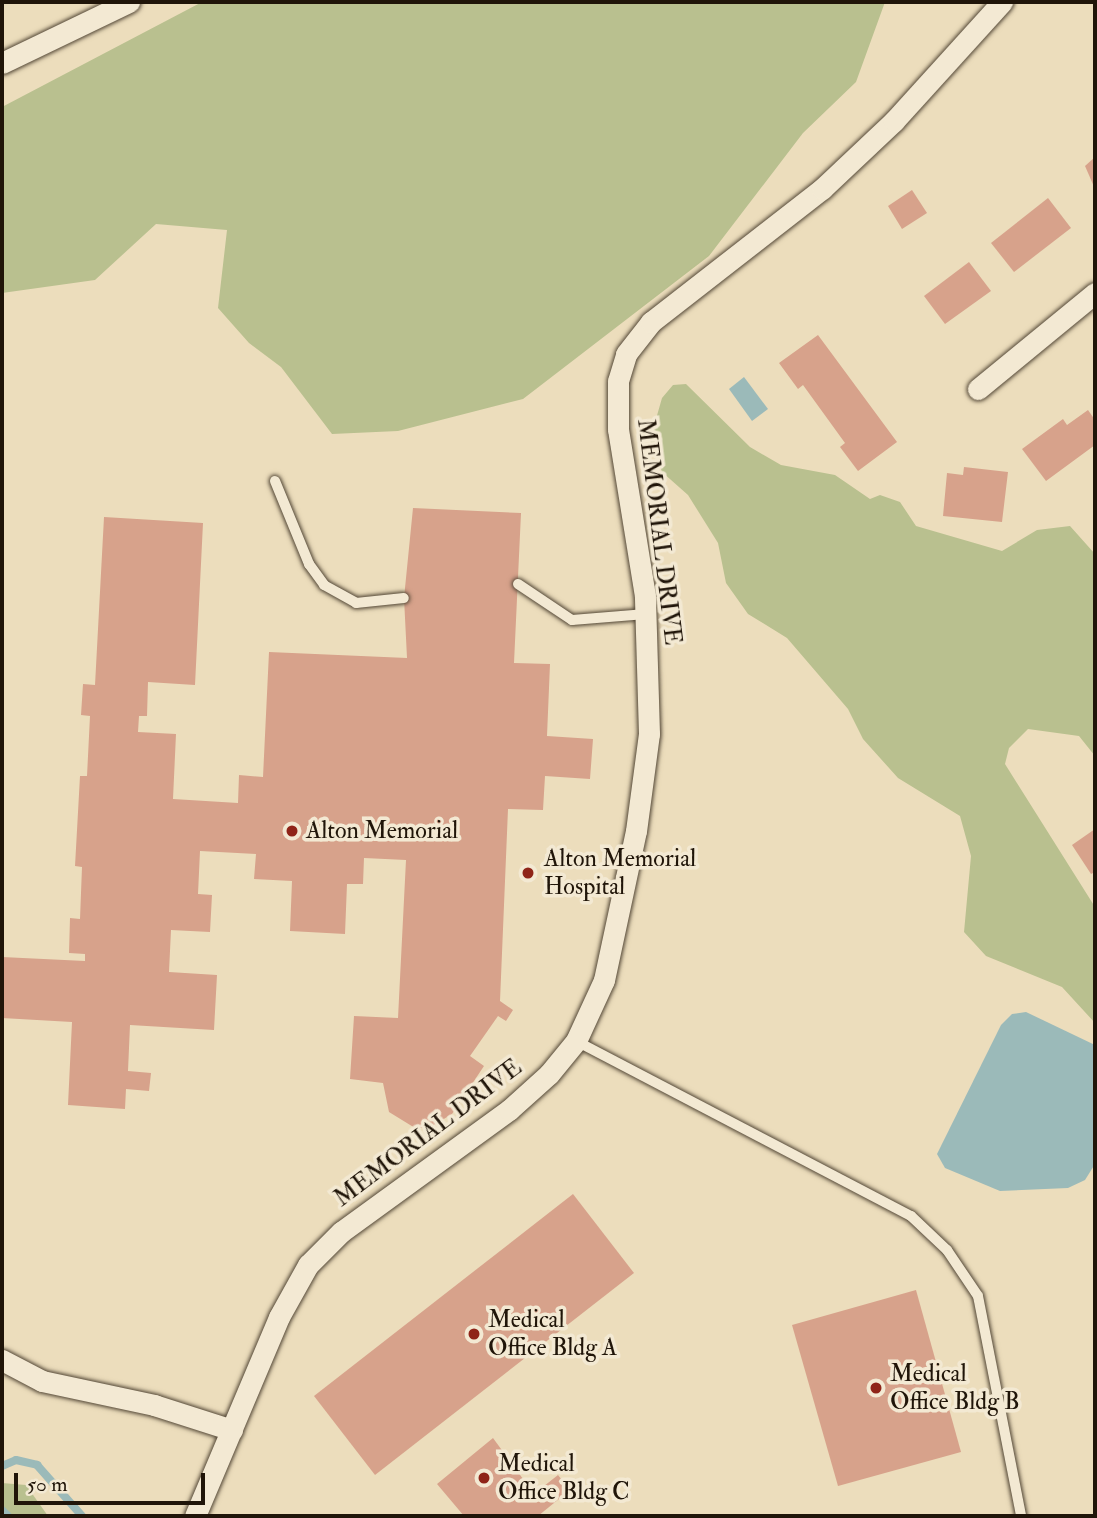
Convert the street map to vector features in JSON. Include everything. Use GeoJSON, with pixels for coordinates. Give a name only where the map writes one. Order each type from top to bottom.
{"type":"FeatureCollection","features":[{"type":"Feature","properties":{"kind":"street"},"geometry":{"type":"LineString","coordinates":[[2,64],[129,2]]}},
{"type":"Feature","properties":{"kind":"street","name":"MEMORIAL DRIVE"},"geometry":{"type":"LineString","coordinates":[[195,1516],[270,1340],[308,1265],[341,1232],[509,1110],[576,1041],[604,980],[636,831],[649,734],[646,614],[618,429],[618,382],[626,354],[651,322],[822,190],[894,121],[1002,2]]}},
{"type":"Feature","properties":{"kind":"street"},"geometry":{"type":"LineString","coordinates":[[978,389],[1095,293]]}},
{"type":"Feature","properties":{"kind":"street"},"geometry":{"type":"LineString","coordinates":[[2,1360],[42,1381],[154,1405],[232,1430]]}},
{"type":"Feature","properties":{"kind":"lane"},"geometry":{"type":"LineString","coordinates":[[275,481],[309,564],[324,585],[356,603],[404,598]]}},
{"type":"Feature","properties":{"kind":"lane"},"geometry":{"type":"LineString","coordinates":[[518,584],[572,620],[646,614]]}},
{"type":"Feature","properties":{"kind":"lane"},"geometry":{"type":"LineString","coordinates":[[576,1041],[912,1216],[947,1250],[978,1296],[1021,1516]]}},
{"type":"Feature","properties":{"kind":"green space"},"geometry":{"type":"Polygon","coordinates":[[[202,2],[885,2],[856,82],[803,133],[709,256],[523,399],[398,431],[332,434],[281,367],[249,343],[218,308],[227,230],[156,224],[95,280],[2,293],[2,107],[202,2]]]}},
{"type":"Feature","properties":{"kind":"green space"},"geometry":{"type":"Polygon","coordinates":[[[686,384],[750,447],[781,465],[835,475],[870,499],[880,495],[900,502],[916,526],[1002,551],[1037,530],[1070,526],[1095,554],[1095,756],[1079,736],[1028,729],[1009,748],[1005,764],[1095,907],[1095,1023],[1062,987],[986,956],[964,932],[971,856],[960,816],[898,778],[863,739],[848,709],[787,638],[748,614],[726,583],[718,543],[688,495],[662,472],[650,440],[662,398],[673,385],[686,384]]]}},
{"type":"Feature","properties":{"kind":"green space"},"geometry":{"type":"Polygon","coordinates":[[[2,1483],[26,1485],[48,1516],[2,1516],[2,1483]]]}},
{"type":"Feature","properties":{"kind":"water"},"geometry":{"type":"Polygon","coordinates":[[[744,377],[768,409],[752,421],[729,389],[744,377]]]}},
{"type":"Feature","properties":{"kind":"water"},"geometry":{"type":"Polygon","coordinates":[[[1026,1012],[1095,1045],[1095,1164],[1085,1180],[1068,1188],[1000,1191],[945,1168],[937,1154],[1001,1025],[1012,1014],[1026,1012]]]}},
{"type":"Feature","properties":{"kind":"building"},"geometry":{"type":"Polygon","coordinates":[[[1095,157],[1095,189],[1085,166],[1095,157]]]}},
{"type":"Feature","properties":{"kind":"building"},"geometry":{"type":"Polygon","coordinates":[[[912,190],[927,213],[902,229],[888,206],[912,190]]]}},
{"type":"Feature","properties":{"kind":"building"},"geometry":{"type":"Polygon","coordinates":[[[1048,198],[1071,228],[1014,272],[991,243],[1048,198]]]}},
{"type":"Feature","properties":{"kind":"building"},"geometry":{"type":"Polygon","coordinates":[[[969,262],[991,291],[945,324],[924,296],[969,262]]]}},
{"type":"Feature","properties":{"kind":"building"},"geometry":{"type":"Polygon","coordinates":[[[818,335],[897,442],[858,471],[840,447],[845,443],[803,385],[798,389],[779,363],[818,335]]]}},
{"type":"Feature","properties":{"kind":"building"},"geometry":{"type":"Polygon","coordinates":[[[1088,410],[1095,420],[1095,445],[1046,481],[1022,449],[1063,419],[1067,425],[1088,410]]]}},
{"type":"Feature","properties":{"kind":"building"},"geometry":{"type":"Polygon","coordinates":[[[964,467],[1008,472],[1002,522],[943,516],[947,473],[963,475],[964,467]]]}},
{"type":"Feature","properties":{"kind":"building","name":"Alton Memorial"},"geometry":{"type":"Polygon","coordinates":[[[413,508],[521,513],[514,663],[550,664],[547,736],[593,739],[590,779],[545,776],[543,810],[508,809],[500,1001],[513,1010],[506,1021],[498,1016],[470,1056],[484,1066],[452,1114],[429,1128],[415,1128],[389,1112],[383,1083],[350,1079],[354,1016],[398,1018],[406,860],[364,858],[363,884],[347,884],[345,934],[290,931],[292,881],[254,879],[256,854],[200,851],[198,894],[212,895],[210,932],[171,930],[169,972],[217,975],[214,1030],[130,1025],[128,1071],[151,1073],[149,1091],[126,1089],[125,1109],[68,1105],[72,1022],[2,1018],[2,957],[85,961],[85,954],[69,953],[70,918],[80,919],[82,867],[75,866],[80,776],[87,776],[90,716],[81,715],[83,684],[95,685],[104,517],[203,523],[195,685],[148,682],[147,716],[139,716],[138,732],[176,734],[173,799],[238,803],[239,775],[263,777],[269,652],[407,658],[404,598],[413,508]]]}},
{"type":"Feature","properties":{"kind":"building"},"geometry":{"type":"Polygon","coordinates":[[[1095,829],[1095,872],[1091,874],[1072,845],[1095,829]]]}},
{"type":"Feature","properties":{"kind":"building","name":"Medical Office Bldg A"},"geometry":{"type":"Polygon","coordinates":[[[573,1194],[634,1273],[375,1475],[314,1396],[573,1194]]]}},
{"type":"Feature","properties":{"kind":"building","name":"Medical Office Bldg B"},"geometry":{"type":"Polygon","coordinates":[[[916,1290],[961,1452],[838,1486],[792,1325],[916,1290]]]}},
{"type":"Feature","properties":{"kind":"building","name":"Medical Office Bldg C"},"geometry":{"type":"Polygon","coordinates":[[[493,1438],[534,1494],[558,1475],[570,1490],[538,1516],[464,1516],[437,1484],[493,1438]]]}},
{"type":"Feature","properties":{"kind":"waterway"},"geometry":{"type":"LineString","coordinates":[[2,1466],[16,1460],[37,1465],[82,1516]]}},
{"type":"Feature","properties":{"kind":"waterway"},"geometry":{"type":"LineString","coordinates":[[2,1510],[8,1516]]}},
{"type":"Feature","properties":{"kind":"place","name":"Alton Memorial"},"geometry":{"type":"Point","coordinates":[292,831]}},
{"type":"Feature","properties":{"kind":"place","name":"Alton Memorial Hospital"},"geometry":{"type":"Point","coordinates":[528,873]}},
{"type":"Feature","properties":{"kind":"place","name":"Medical Office Bldg A"},"geometry":{"type":"Point","coordinates":[474,1334]}},
{"type":"Feature","properties":{"kind":"place","name":"Medical Office Bldg B"},"geometry":{"type":"Point","coordinates":[876,1388]}},
{"type":"Feature","properties":{"kind":"place","name":"Medical Office Bldg C"},"geometry":{"type":"Point","coordinates":[484,1478]}}]}
